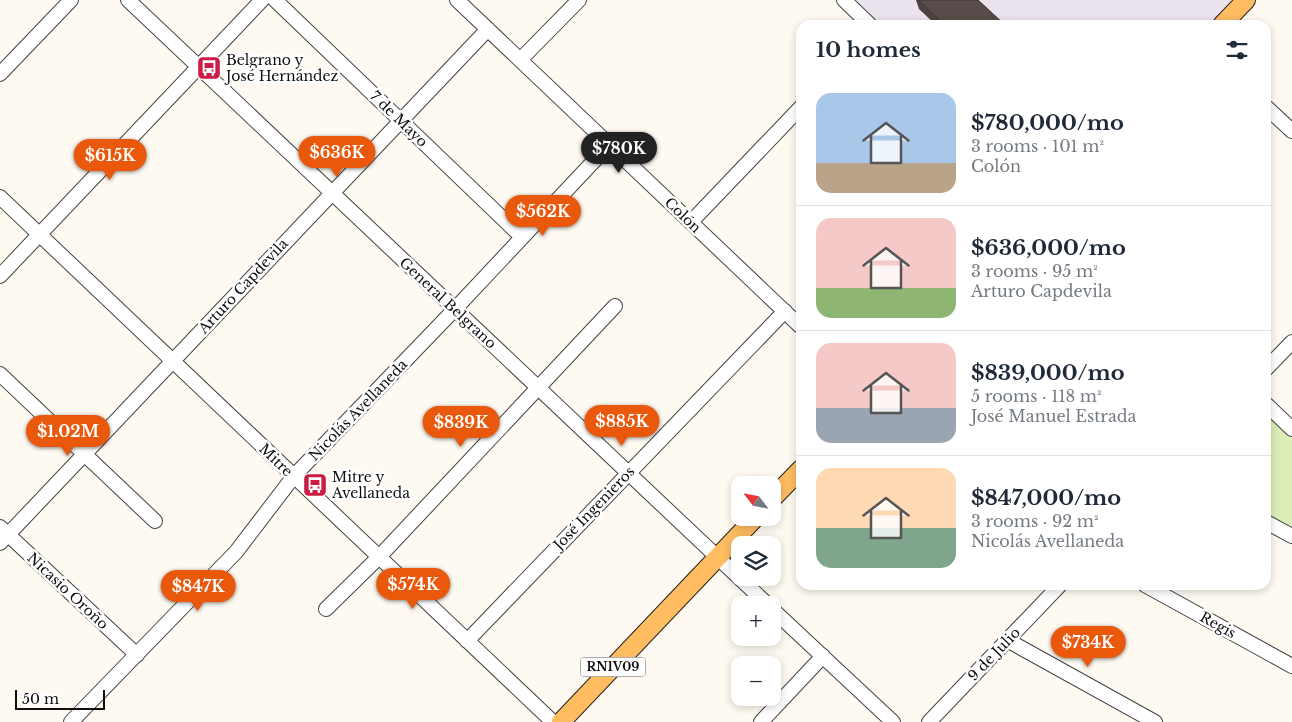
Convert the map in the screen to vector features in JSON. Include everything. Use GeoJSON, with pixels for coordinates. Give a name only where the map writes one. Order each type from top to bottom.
{"type":"FeatureCollection","features":[{"type":"Feature","properties":{"kind":"main road"},"geometry":{"type":"LineString","coordinates":[[1227,20],[1246,0]]}},
{"type":"Feature","properties":{"kind":"main road"},"geometry":{"type":"LineString","coordinates":[[781,490],[796,474]]}},
{"type":"Feature","properties":{"kind":"main road","name":"RN1V09"},"geometry":{"type":"LineString","coordinates":[[561,722],[747,526]]}},
{"type":"Feature","properties":{"kind":"street"},"geometry":{"type":"LineString","coordinates":[[0,74],[71,0]]}},
{"type":"Feature","properties":{"kind":"street","name":"General Belgrano"},"geometry":{"type":"LineString","coordinates":[[128,0],[759,596]]}},
{"type":"Feature","properties":{"kind":"street"},"geometry":{"type":"LineString","coordinates":[[0,276],[262,0]]}},
{"type":"Feature","properties":{"kind":"street","name":"7 de Mayo"},"geometry":{"type":"LineString","coordinates":[[275,0],[522,237]]}},
{"type":"Feature","properties":{"kind":"street","name":"Colón"},"geometry":{"type":"LineString","coordinates":[[457,0],[796,322]]}},
{"type":"Feature","properties":{"kind":"street"},"geometry":{"type":"LineString","coordinates":[[520,60],[579,0]]}},
{"type":"Feature","properties":{"kind":"street"},"geometry":{"type":"LineString","coordinates":[[844,0],[865,20]]}},
{"type":"Feature","properties":{"kind":"street","name":"Arturo Capdevila"},"geometry":{"type":"LineString","coordinates":[[3,535],[85,454],[488,29]]}},
{"type":"Feature","properties":{"kind":"street"},"geometry":{"type":"LineString","coordinates":[[691,222],[796,112]]}},
{"type":"Feature","properties":{"kind":"street"},"geometry":{"type":"LineString","coordinates":[[1271,112],[1292,131]]}},
{"type":"Feature","properties":{"kind":"street","name":"Nicolás Avellaneda"},"geometry":{"type":"LineString","coordinates":[[71,722],[236,552],[294,476],[455,309],[609,145]]}},
{"type":"Feature","properties":{"kind":"street","name":"Mitre"},"geometry":{"type":"LineString","coordinates":[[0,197],[553,722]]}},
{"type":"Feature","properties":{"kind":"street"},"geometry":{"type":"LineString","coordinates":[[326,609],[379,557],[615,306]]}},
{"type":"Feature","properties":{"kind":"street","name":"José Ingenieros"},"geometry":{"type":"LineString","coordinates":[[467,641],[784,311]]}},
{"type":"Feature","properties":{"kind":"street"},"geometry":{"type":"LineString","coordinates":[[1271,364],[1292,342]]}},
{"type":"Feature","properties":{"kind":"street"},"geometry":{"type":"LineString","coordinates":[[0,374],[155,520]]}},
{"type":"Feature","properties":{"kind":"street"},"geometry":{"type":"LineString","coordinates":[[1271,409],[1292,429]]}},
{"type":"Feature","properties":{"kind":"street"},"geometry":{"type":"LineString","coordinates":[[1271,525],[1292,536]]}},
{"type":"Feature","properties":{"kind":"street","name":"Nicasio Oroño"},"geometry":{"type":"LineString","coordinates":[[3,535],[137,655]]}},
{"type":"Feature","properties":{"kind":"street","name":"9 de Julio"},"geometry":{"type":"LineString","coordinates":[[929,722],[1055,590]]}},
{"type":"Feature","properties":{"kind":"street","name":"Regis"},"geometry":{"type":"LineString","coordinates":[[1154,590],[1292,666]]}},
{"type":"Feature","properties":{"kind":"street"},"geometry":{"type":"LineString","coordinates":[[781,617],[892,722]]}},
{"type":"Feature","properties":{"kind":"street"},"geometry":{"type":"LineString","coordinates":[[1007,640],[1155,722]]}},
{"type":"Feature","properties":{"kind":"street"},"geometry":{"type":"LineString","coordinates":[[761,722],[823,656]]}},
{"type":"Feature","properties":{"kind":"shaded area"},"geometry":{"type":"Polygon","coordinates":[[[844,0],[1246,0],[1227,20],[865,20],[844,0]]]}},
{"type":"Feature","properties":{"kind":"green space"},"geometry":{"type":"Polygon","coordinates":[[[1271,409],[1292,429],[1292,536],[1271,525],[1271,409]]]}},
{"type":"Feature","properties":{"kind":"building"},"geometry":{"type":"Polygon","coordinates":[[[918,0],[978,0],[1000,20],[940,20],[918,0]]]}},
{"type":"Feature","properties":{"kind":"place","name":"Belgrano y José Hernández"},"geometry":{"type":"Point","coordinates":[209,68]}},
{"type":"Feature","properties":{"kind":"place","name":"Mitre y Avellaneda"},"geometry":{"type":"Point","coordinates":[315,485]}}]}
